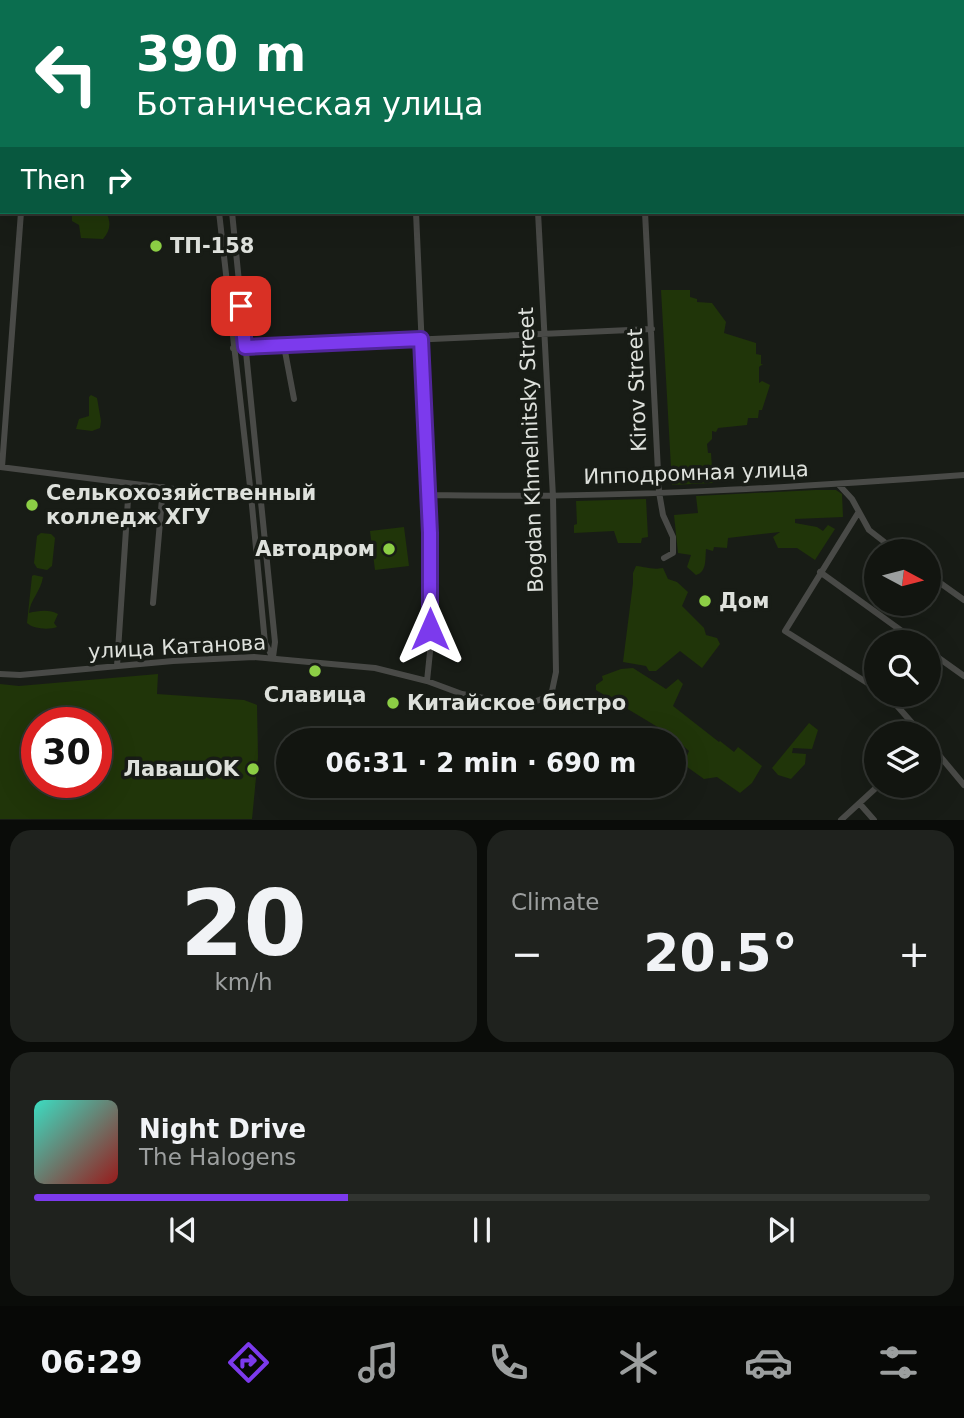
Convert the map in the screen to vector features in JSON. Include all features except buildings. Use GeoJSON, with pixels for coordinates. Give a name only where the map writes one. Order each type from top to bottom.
{"type":"FeatureCollection","features":[{"type":"Feature","properties":{"kind":"street"},"geometry":{"type":"LineString","coordinates":[[21,214],[1,467],[130,484],[262,494]]}},
{"type":"Feature","properties":{"kind":"street"},"geometry":{"type":"LineString","coordinates":[[219,214],[251,495],[264,643],[273,659]]}},
{"type":"Feature","properties":{"kind":"street"},"geometry":{"type":"LineString","coordinates":[[232,214],[262,494],[275,642],[273,659]]}},
{"type":"Feature","properties":{"kind":"street"},"geometry":{"type":"LineString","coordinates":[[416,214],[429,495],[430,608],[427,681]]}},
{"type":"Feature","properties":{"kind":"street","name":"Bogdan Khmelnitsky Street"},"geometry":{"type":"LineString","coordinates":[[538,214],[554,497],[554,686]]}},
{"type":"Feature","properties":{"kind":"street","name":"Kirov Street"},"geometry":{"type":"LineString","coordinates":[[645,214],[659,492],[663,514],[673,537],[673,553],[664,558]]}},
{"type":"Feature","properties":{"kind":"street"},"geometry":{"type":"LineString","coordinates":[[233,348],[652,329]]}},
{"type":"Feature","properties":{"kind":"street"},"geometry":{"type":"LineString","coordinates":[[284,346],[294,399]]}},
{"type":"Feature","properties":{"kind":"street","name":"Ипподромная улица"},"geometry":{"type":"LineString","coordinates":[[429,495],[554,497],[839,485],[964,475]]}},
{"type":"Feature","properties":{"kind":"street"},"geometry":{"type":"LineString","coordinates":[[852,499],[859,483]]}},
{"type":"Feature","properties":{"kind":"street"},"geometry":{"type":"LineString","coordinates":[[117,666],[130,484]]}},
{"type":"Feature","properties":{"kind":"street"},"geometry":{"type":"LineString","coordinates":[[839,485],[852,499],[869,530],[881,539]]}},
{"type":"Feature","properties":{"kind":"street"},"geometry":{"type":"LineString","coordinates":[[153,603],[163,487]]}},
{"type":"Feature","properties":{"kind":"street"},"geometry":{"type":"LineString","coordinates":[[858,513],[785,631],[864,681]]}},
{"type":"Feature","properties":{"kind":"street"},"geometry":{"type":"LineString","coordinates":[[820,572],[900,630]]}},
{"type":"Feature","properties":{"kind":"street"},"geometry":{"type":"LineString","coordinates":[[942,584],[964,600]]}},
{"type":"Feature","properties":{"kind":"street","name":"улица Катанова"},"geometry":{"type":"LineString","coordinates":[[0,674],[20,675],[233,657],[375,668],[427,681],[462,694],[534,702],[544,698],[554,686]]}},
{"type":"Feature","properties":{"kind":"street"},"geometry":{"type":"LineString","coordinates":[[941,660],[964,676]]}},
{"type":"Feature","properties":{"kind":"street"},"geometry":{"type":"LineString","coordinates":[[898,707],[910,721]]}},
{"type":"Feature","properties":{"kind":"street"},"geometry":{"type":"LineString","coordinates":[[941,757],[964,785]]}},
{"type":"Feature","properties":{"kind":"street"},"geometry":{"type":"LineString","coordinates":[[841,820],[866,798]]}},
{"type":"Feature","properties":{"kind":"street"},"geometry":{"type":"LineString","coordinates":[[860,804],[874,820]]}},
{"type":"Feature","properties":{"kind":"green space"},"geometry":{"type":"Polygon","coordinates":[[[72,214],[107,214],[108,232],[103,239],[81,238],[79,225],[72,221],[72,214]]]}},
{"type":"Feature","properties":{"kind":"green space"},"geometry":{"type":"Polygon","coordinates":[[[661,290],[690,290],[690,297],[697,299],[697,302],[712,303],[726,322],[724,333],[756,343],[756,354],[761,355],[763,364],[759,367],[759,383],[762,381],[770,385],[758,418],[748,418],[747,425],[712,431],[712,439],[707,444],[708,453],[711,453],[713,483],[672,485],[661,290]]]}},
{"type":"Feature","properties":{"kind":"green space"},"geometry":{"type":"Polygon","coordinates":[[[91,395],[97,398],[100,428],[92,431],[76,429],[79,419],[89,416],[91,395]]]}},
{"type":"Feature","properties":{"kind":"green space"},"geometry":{"type":"Polygon","coordinates":[[[836,490],[842,494],[843,517],[795,519],[795,523],[817,527],[823,531],[828,525],[835,529],[815,560],[797,548],[778,548],[773,537],[780,532],[728,538],[727,548],[714,547],[713,551],[706,549],[704,568],[696,575],[687,567],[691,555],[678,553],[674,515],[698,513],[696,496],[836,490]]]}},
{"type":"Feature","properties":{"kind":"green space"},"geometry":{"type":"Polygon","coordinates":[[[646,499],[648,537],[642,538],[641,543],[618,543],[614,531],[574,533],[574,525],[577,524],[576,501],[646,499]]]}},
{"type":"Feature","properties":{"kind":"green space","name":"Автодром"},"geometry":{"type":"Polygon","coordinates":[[[404,527],[409,566],[375,570],[370,531],[404,527]]]}},
{"type":"Feature","properties":{"kind":"green space"},"geometry":{"type":"Polygon","coordinates":[[[41,533],[51,534],[55,538],[52,566],[47,570],[37,568],[34,563],[37,536],[41,533]]]}},
{"type":"Feature","properties":{"kind":"green space"},"geometry":{"type":"Polygon","coordinates":[[[636,566],[663,568],[668,579],[677,582],[688,592],[682,606],[704,628],[706,635],[717,638],[720,644],[702,668],[680,651],[656,671],[649,671],[646,666],[623,662],[636,566]]]}},
{"type":"Feature","properties":{"kind":"green space"},"geometry":{"type":"Polygon","coordinates":[[[34,575],[43,577],[29,613],[55,612],[58,614],[54,623],[57,627],[33,627],[27,623],[34,575]]]}},
{"type":"Feature","properties":{"kind":"green space"},"geometry":{"type":"Polygon","coordinates":[[[633,668],[666,689],[678,679],[683,684],[673,706],[719,742],[734,752],[738,747],[762,766],[752,783],[740,793],[717,777],[704,779],[686,766],[689,751],[686,748],[686,728],[659,728],[596,690],[596,685],[603,680],[602,676],[633,668]]]}},
{"type":"Feature","properties":{"kind":"green space"},"geometry":{"type":"Polygon","coordinates":[[[158,674],[157,694],[244,700],[257,705],[258,757],[252,819],[0,819],[0,684],[19,686],[158,674]]]}},
{"type":"Feature","properties":{"kind":"green space"},"geometry":{"type":"Polygon","coordinates":[[[809,723],[818,730],[812,749],[793,748],[792,753],[806,754],[805,764],[791,779],[778,775],[772,768],[809,723]]]}},
{"type":"Feature","properties":{"kind":"place","name":"ТП-158"},"geometry":{"type":"Point","coordinates":[156,246]}},
{"type":"Feature","properties":{"kind":"place","name":"Селькохозяйственный колледж ХГУ"},"geometry":{"type":"Point","coordinates":[32,505]}},
{"type":"Feature","properties":{"kind":"place","name":"Автодром"},"geometry":{"type":"Point","coordinates":[389,549]}},
{"type":"Feature","properties":{"kind":"place","name":"Дом"},"geometry":{"type":"Point","coordinates":[705,601]}},
{"type":"Feature","properties":{"kind":"place","name":"Славица"},"geometry":{"type":"Point","coordinates":[315,671]}},
{"type":"Feature","properties":{"kind":"place","name":"Китайское бистро"},"geometry":{"type":"Point","coordinates":[393,703]}},
{"type":"Feature","properties":{"kind":"place","name":"ЛавашOK"},"geometry":{"type":"Point","coordinates":[253,769]}},
{"type":"Feature","properties":{"kind":"route"},"geometry":{"type":"LineString","coordinates":[[241,306],[245,347],[421,339],[430,533],[430,629]]}}]}
